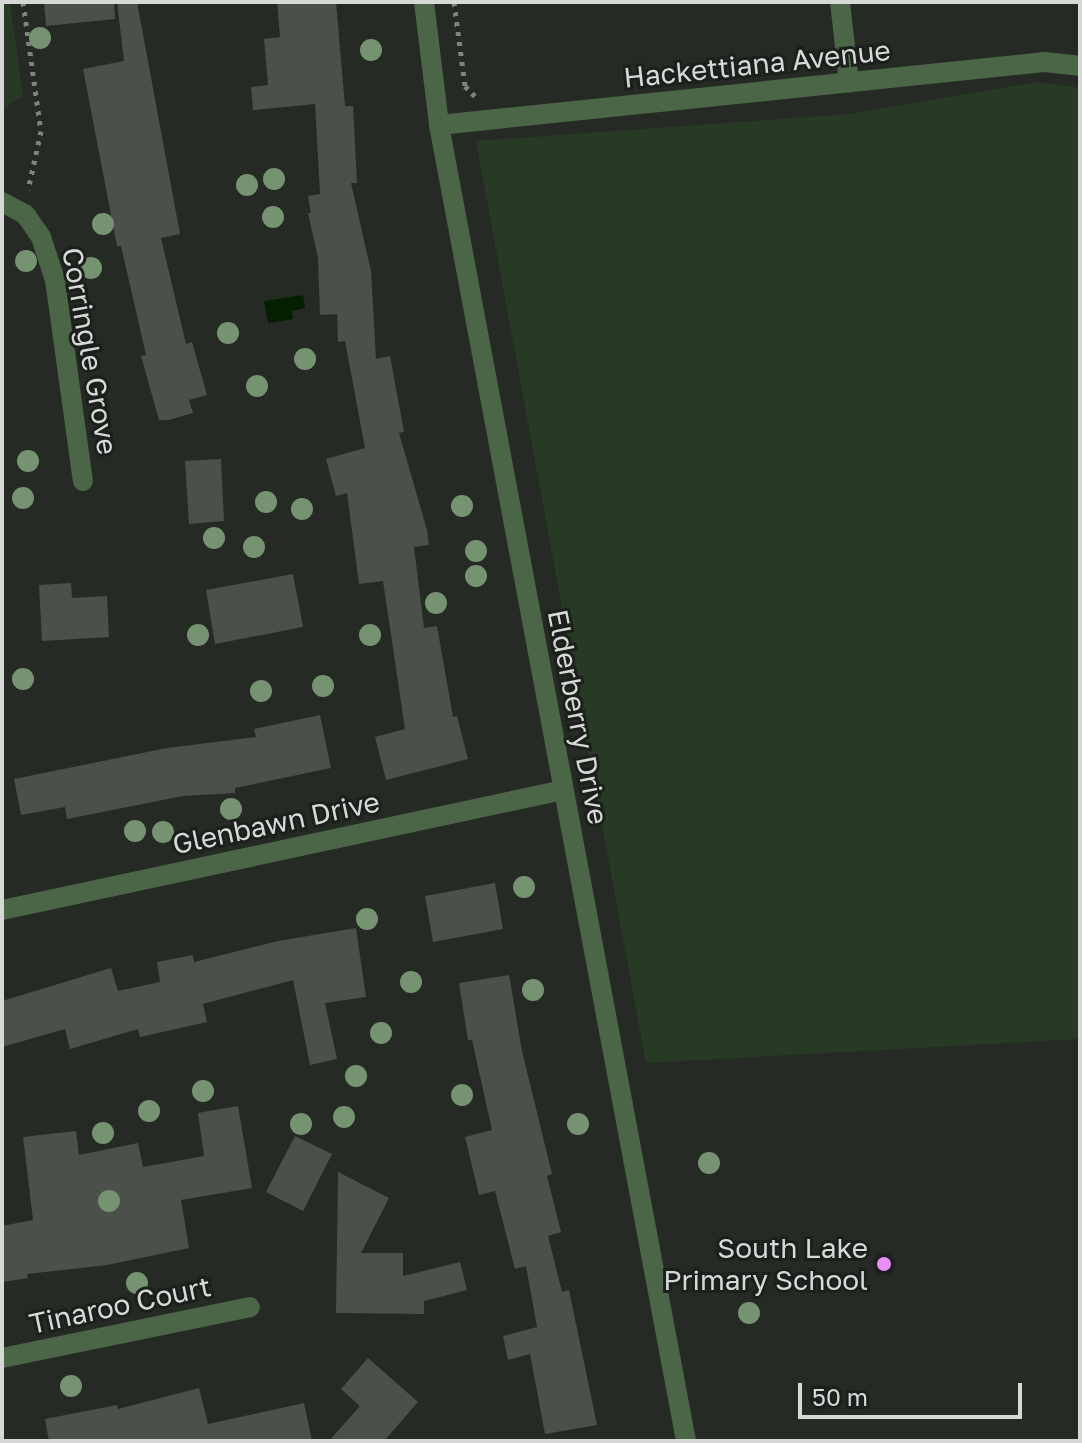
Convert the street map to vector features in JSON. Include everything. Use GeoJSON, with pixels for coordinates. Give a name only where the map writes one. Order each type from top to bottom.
{"type":"FeatureCollection","features":[{"type":"Feature","properties":{"kind":"street","name":"Elderberry Drive"},"geometry":{"type":"LineString","coordinates":[[424,2],[439,125],[686,1441]]}},
{"type":"Feature","properties":{"kind":"street"},"geometry":{"type":"LineString","coordinates":[[840,2],[849,82]]}},
{"type":"Feature","properties":{"kind":"street","name":"Hackettiana Avenue"},"geometry":{"type":"LineString","coordinates":[[439,125],[1044,62],[1080,66]]}},
{"type":"Feature","properties":{"kind":"street","name":"Corringle Grove"},"geometry":{"type":"LineString","coordinates":[[11,206],[41,237],[55,280],[83,481]]}},
{"type":"Feature","properties":{"kind":"street","name":"Glenbawn Drive"},"geometry":{"type":"LineString","coordinates":[[2,910],[563,790]]}},
{"type":"Feature","properties":{"kind":"street","name":"Tinaroo Court"},"geometry":{"type":"LineString","coordinates":[[2,1358],[250,1307]]}},
{"type":"Feature","properties":{"kind":"path"},"geometry":{"type":"LineString","coordinates":[[11,206],[41,131],[23,2]]}},
{"type":"Feature","properties":{"kind":"path"},"geometry":{"type":"LineString","coordinates":[[454,2],[465,86],[482,105]]}},
{"type":"Feature","properties":{"kind":"shaded area"},"geometry":{"type":"Polygon","coordinates":[[[2,2],[10,2],[23,96],[2,109],[2,2]]]}},
{"type":"Feature","properties":{"kind":"shaded area"},"geometry":{"type":"Polygon","coordinates":[[[1037,82],[1080,88],[1080,1039],[646,1063],[476,141],[849,114],[1037,82]]]}},
{"type":"Feature","properties":{"kind":"shaded area"},"geometry":{"type":"Polygon","coordinates":[[[303,295],[305,308],[292,311],[293,319],[268,323],[264,301],[303,295]]]}},
{"type":"Feature","properties":{"kind":"building"},"geometry":{"type":"Polygon","coordinates":[[[44,2],[114,2],[115,19],[46,26],[44,2]]]}},
{"type":"Feature","properties":{"kind":"building"},"geometry":{"type":"Polygon","coordinates":[[[117,2],[137,2],[180,234],[161,238],[186,344],[192,342],[207,395],[189,400],[193,413],[169,420],[159,420],[141,356],[146,355],[121,246],[117,246],[83,69],[124,61],[117,2]]]}},
{"type":"Feature","properties":{"kind":"building"},"geometry":{"type":"Polygon","coordinates":[[[277,2],[336,2],[345,106],[353,106],[357,183],[351,183],[371,271],[376,359],[390,356],[404,432],[399,433],[429,545],[414,547],[424,628],[437,626],[453,717],[457,716],[468,759],[386,780],[375,737],[405,729],[383,581],[359,584],[347,493],[336,496],[326,459],[365,448],[345,341],[338,342],[337,314],[320,315],[318,258],[308,213],[311,213],[308,196],[320,194],[315,104],[253,110],[251,87],[268,85],[264,39],[280,37],[277,2]]]}},
{"type":"Feature","properties":{"kind":"building"},"geometry":{"type":"Polygon","coordinates":[[[221,459],[224,521],[189,524],[185,461],[221,459]]]}},
{"type":"Feature","properties":{"kind":"building"},"geometry":{"type":"Polygon","coordinates":[[[293,574],[303,627],[215,644],[206,590],[293,574]]]}},
{"type":"Feature","properties":{"kind":"building"},"geometry":{"type":"Polygon","coordinates":[[[71,583],[72,598],[107,596],[109,637],[42,641],[39,585],[71,583]]]}},
{"type":"Feature","properties":{"kind":"building"},"geometry":{"type":"Polygon","coordinates":[[[320,715],[331,768],[235,788],[235,793],[183,796],[67,819],[65,807],[21,815],[14,779],[167,748],[256,737],[254,729],[320,715]]]}},
{"type":"Feature","properties":{"kind":"building"},"geometry":{"type":"Polygon","coordinates":[[[495,883],[503,929],[433,942],[425,896],[495,883]]]}},
{"type":"Feature","properties":{"kind":"building"},"geometry":{"type":"Polygon","coordinates":[[[356,928],[366,997],[325,1003],[337,1059],[310,1065],[293,980],[203,1004],[207,1022],[140,1037],[138,1029],[70,1049],[65,1029],[2,1047],[2,1001],[111,968],[118,991],[160,982],[157,962],[193,955],[194,962],[278,941],[356,928]]]}},
{"type":"Feature","properties":{"kind":"building"},"geometry":{"type":"Polygon","coordinates":[[[509,975],[522,1051],[552,1174],[547,1176],[561,1232],[548,1236],[562,1292],[569,1290],[597,1425],[545,1434],[530,1354],[508,1360],[503,1336],[537,1327],[526,1266],[515,1269],[495,1191],[479,1195],[465,1137],[492,1130],[472,1040],[468,1040],[459,983],[509,975]]]}},
{"type":"Feature","properties":{"kind":"building"},"geometry":{"type":"Polygon","coordinates":[[[238,1106],[252,1188],[181,1200],[189,1248],[107,1265],[27,1274],[28,1278],[2,1282],[2,1226],[33,1220],[23,1137],[76,1131],[79,1155],[138,1143],[143,1167],[204,1156],[198,1113],[238,1106]]]}},
{"type":"Feature","properties":{"kind":"building"},"geometry":{"type":"Polygon","coordinates":[[[295,1136],[332,1154],[303,1211],[266,1192],[295,1136]]]}},
{"type":"Feature","properties":{"kind":"building"},"geometry":{"type":"Polygon","coordinates":[[[338,1172],[389,1198],[361,1253],[403,1253],[403,1276],[460,1262],[467,1290],[424,1301],[424,1314],[336,1313],[338,1172]]]}},
{"type":"Feature","properties":{"kind":"building"},"geometry":{"type":"Polygon","coordinates":[[[368,1358],[418,1402],[384,1441],[329,1441],[360,1406],[341,1389],[368,1358]]]}},
{"type":"Feature","properties":{"kind":"building"},"geometry":{"type":"Polygon","coordinates":[[[199,1388],[208,1424],[304,1403],[312,1441],[49,1441],[45,1419],[117,1405],[118,1409],[199,1388]]]}},
{"type":"Feature","properties":{"kind":"place","name":"South Lake Primary School"},"geometry":{"type":"Point","coordinates":[884,1264]}}]}
